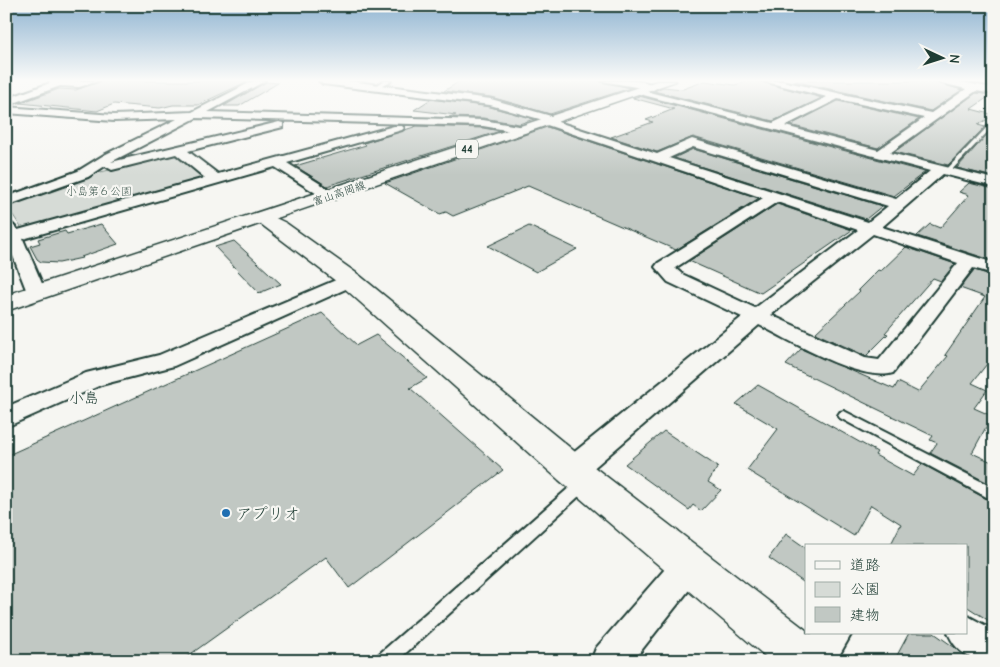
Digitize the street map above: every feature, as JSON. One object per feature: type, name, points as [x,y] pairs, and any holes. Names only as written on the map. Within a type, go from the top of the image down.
[{"type":"main road","name":"富山高岡線","points":[[6,303],[578,112]]},
{"type":"main road","points":[[263,218],[279,227],[350,280],[579,476],[808,661]]},
{"type":"street","points":[[35,112],[114,118],[194,115],[483,123],[524,130]]},
{"type":"street","points":[[82,174],[200,112]]},
{"type":"street","points":[[523,112],[994,269]]},
{"type":"street","points":[[723,112],[994,183]]},
{"type":"street","points":[[775,127],[805,112]]},
{"type":"street","points":[[913,112],[931,116]]},
{"type":"street","points":[[880,154],[937,112]]},
{"type":"street","points":[[6,202],[82,174],[303,119]]},
{"type":"street","points":[[36,292],[10,232],[216,180],[419,122]]},
{"type":"street","points":[[658,158],[692,143],[898,204]]},
{"type":"street","points":[[179,150],[216,180]]},
{"type":"street","points":[[278,162],[330,196]]},
{"type":"street","points":[[579,476],[758,316],[871,228],[898,204],[943,171]]},
{"type":"street","points":[[775,197],[664,268],[675,278],[861,365],[885,368],[969,261]]},
{"type":"street","points":[[6,418],[94,379],[166,360],[350,280]]},
{"type":"street","points":[[609,661],[688,565]]},
{"type":"street","points":[[814,661],[833,634]]},
{"type":"street","points":[[968,634],[994,651]]},
{"type":"lane","points":[[943,171],[994,122]]},
{"type":"lane","points":[[844,416],[994,495]]},
{"type":"lane","points":[[384,661],[579,476]]},
{"type":"green space","name":"小島第６公園","points":[[174,155],[205,179],[24,232],[7,206],[92,174]]},
{"type":"building","points":[[432,112],[509,112],[534,119],[519,124],[483,118],[449,117],[456,115]]},
{"type":"building","points":[[666,112],[700,112],[925,172],[894,196],[693,137],[657,152],[611,137],[653,122],[646,120]]},
{"type":"building","points":[[738,112],[792,112],[773,121]]},
{"type":"building","points":[[816,112],[888,112],[919,119],[878,148],[790,125]]},
{"type":"building","points":[[949,112],[983,112],[994,115],[978,125],[985,127],[948,165],[894,152]]},
{"type":"building","points":[[417,126],[483,128],[500,131],[327,186],[295,166],[366,145],[364,143]]},
{"type":"building","points":[[547,127],[759,198],[676,250],[528,186],[453,216],[446,212],[440,214],[385,183]]},
{"type":"building","points":[[993,128],[994,177],[957,168]]},
{"type":"building","points":[[693,149],[882,206],[866,219],[674,158]]},
{"type":"building","points":[[969,183],[994,189],[994,261],[917,236],[930,224],[940,228],[969,195],[959,192]]},
{"type":"building","points":[[777,204],[852,230],[761,293],[689,261]]},
{"type":"building","points":[[101,224],[118,244],[82,258],[59,263],[41,262],[37,259],[30,246],[40,243],[38,239],[65,231],[67,234]]},
{"type":"building","points":[[529,226],[577,249],[536,272],[488,246]]},
{"type":"building","points":[[234,241],[281,284],[259,293],[215,247]]},
{"type":"building","points":[[906,247],[955,264],[941,281],[933,278],[885,333],[888,334],[866,356],[815,333],[860,291],[858,290],[878,270],[881,271]]},
{"type":"building","points":[[974,270],[994,276],[994,355],[972,383],[987,390],[974,408],[992,416],[972,453],[994,463],[994,486],[930,453],[937,443],[930,440],[933,436],[786,365],[801,349],[894,389],[898,382],[918,392],[948,356],[945,355],[985,297],[960,288]]},
{"type":"building","name":"アプリオ","points":[[322,313],[357,345],[376,335],[427,378],[410,388],[503,470],[349,588],[326,557],[181,661],[6,661],[6,456]]},
{"type":"building","points":[[758,385],[877,452],[875,455],[913,476],[922,464],[994,503],[994,624],[968,607],[968,544],[891,544],[901,524],[871,505],[854,536],[747,470],[778,429],[736,404]]},
{"type":"building","points":[[664,431],[718,467],[708,482],[721,490],[701,511],[693,505],[689,510],[625,464]]},
{"type":"building","points":[[786,534],[805,547],[805,583],[769,558]]},
{"type":"building","points":[[908,634],[935,634],[974,661],[894,661]]},
{"type":"place","name":"アプリオ","points":[[226,513]]},
{"type":"district","name":"小島","points":[[84,398]]}]
